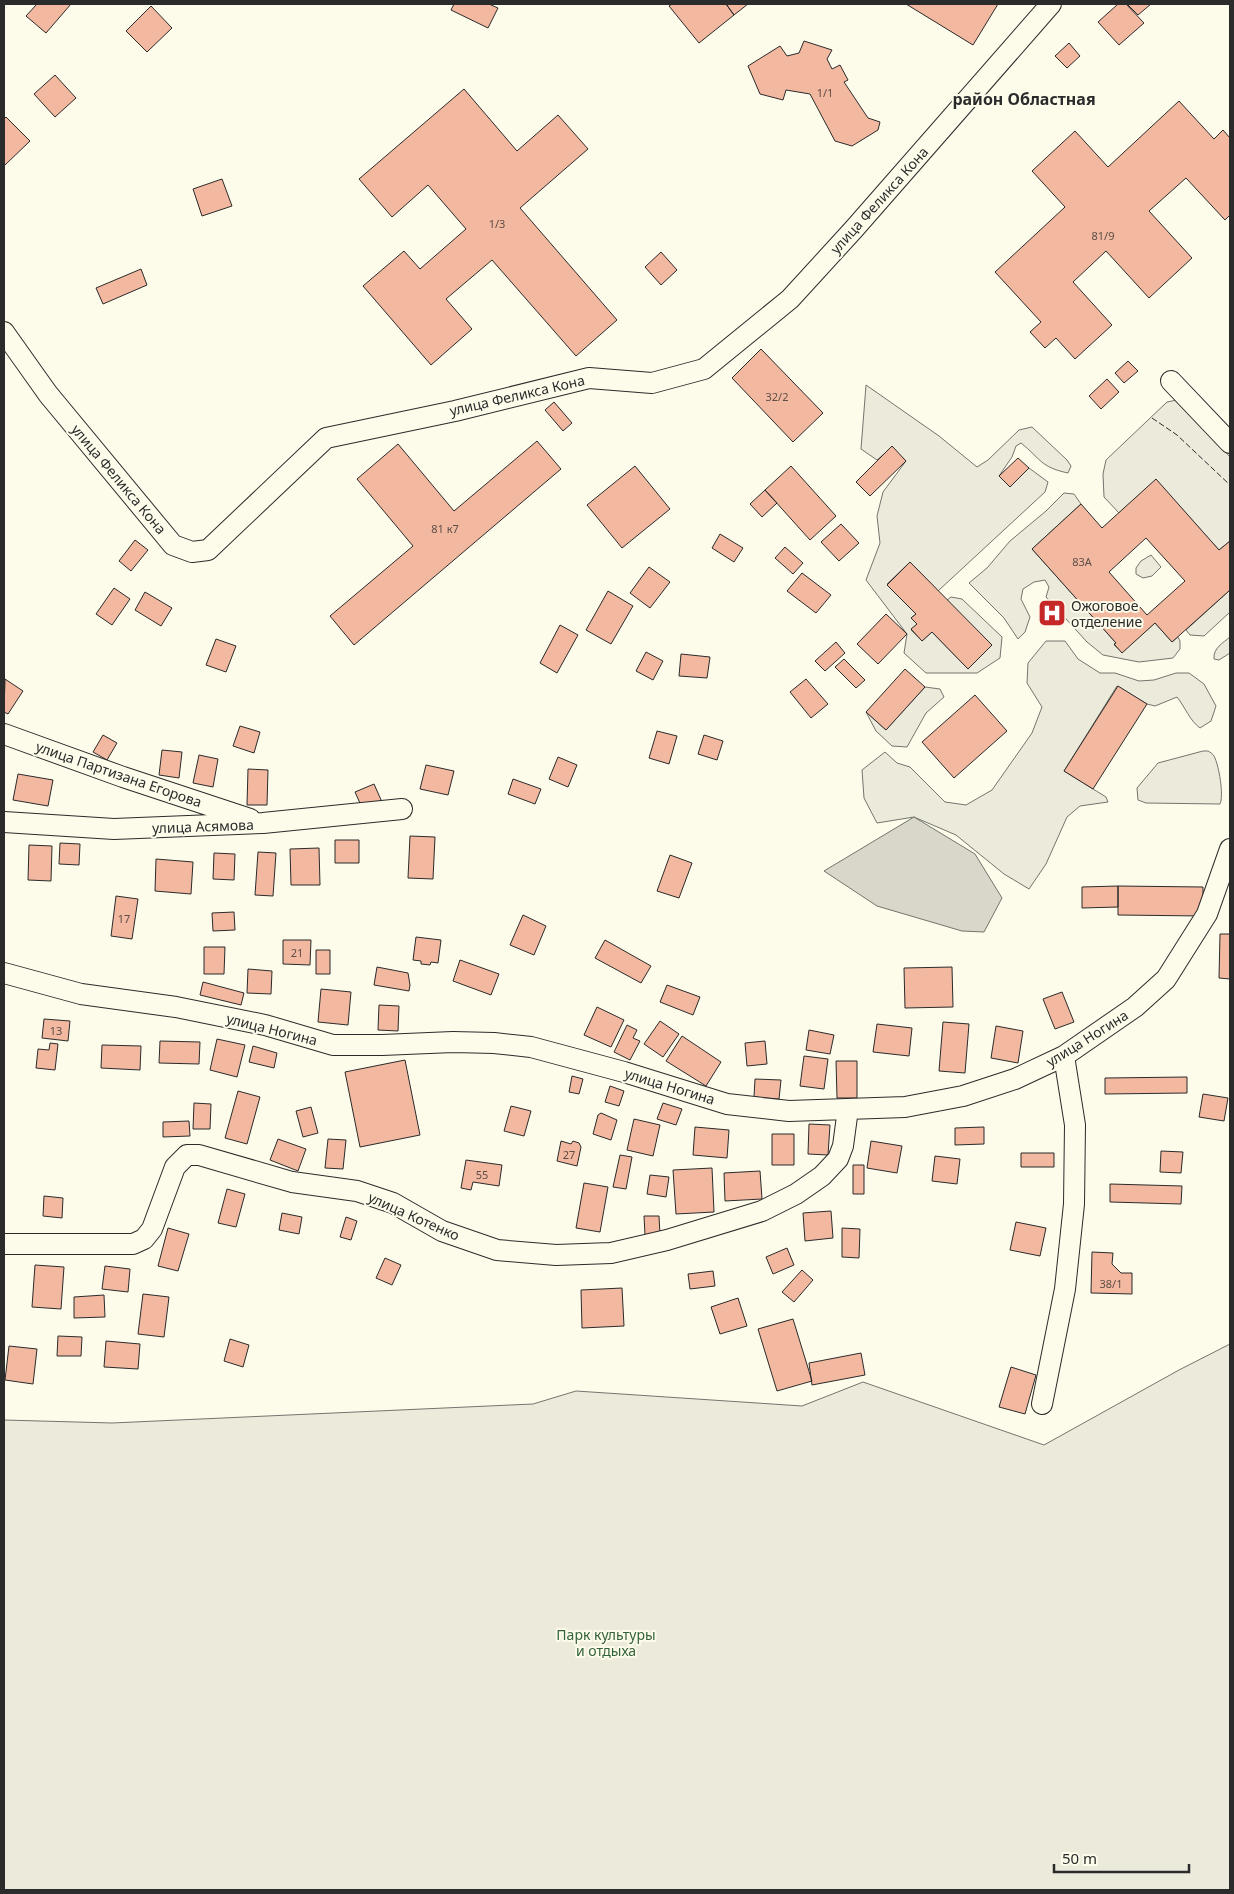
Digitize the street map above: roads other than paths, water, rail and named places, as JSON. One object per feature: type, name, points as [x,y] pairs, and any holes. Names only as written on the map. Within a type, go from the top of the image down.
[{"type":"street","name":"улица Феликса Кона","points":[[4,332],[48,394],[173,545],[192,552],[208,550],[326,438],[589,378],[652,383],[704,369],[790,299],[854,229],[1051,4]]},
{"type":"street","points":[[1171,381],[1230,443]]},
{"type":"street","name":"улица Партизана Егорова","points":[[4,734],[123,777],[263,823]]},
{"type":"street","name":"улица Асямова","points":[[4,822],[114,829],[263,823],[402,809]]},
{"type":"street","name":"улица Ногина","points":[[4,973],[81,994],[176,1007],[264,1025],[333,1045],[453,1042],[531,1047],[624,1072],[728,1104],[789,1111],[905,1107],[964,1096],[1015,1079],[1064,1056],[1135,1007],[1166,979],[1207,914],[1230,849]]},
{"type":"street","points":[[1042,1404],[1065,1290],[1074,1204],[1075,1125],[1064,1056]]},
{"type":"street","name":"улица Котенко","points":[[4,1244],[133,1244],[144,1239],[152,1229],[176,1168],[187,1155],[198,1154],[292,1182],[357,1191],[393,1203],[442,1231],[497,1250],[556,1255],[611,1253],[667,1240],[762,1211],[796,1194],[822,1176],[838,1159],[843,1146],[848,1109]]},
{"type":"place","name":"Ожоговое отделение","points":[[1052,613]]},
{"type":"district","name":"район Областная","points":[[1024,99]]},
{"type":"park label","name":"Парк культуры и отдыха","points":[[606,1642]]}]
